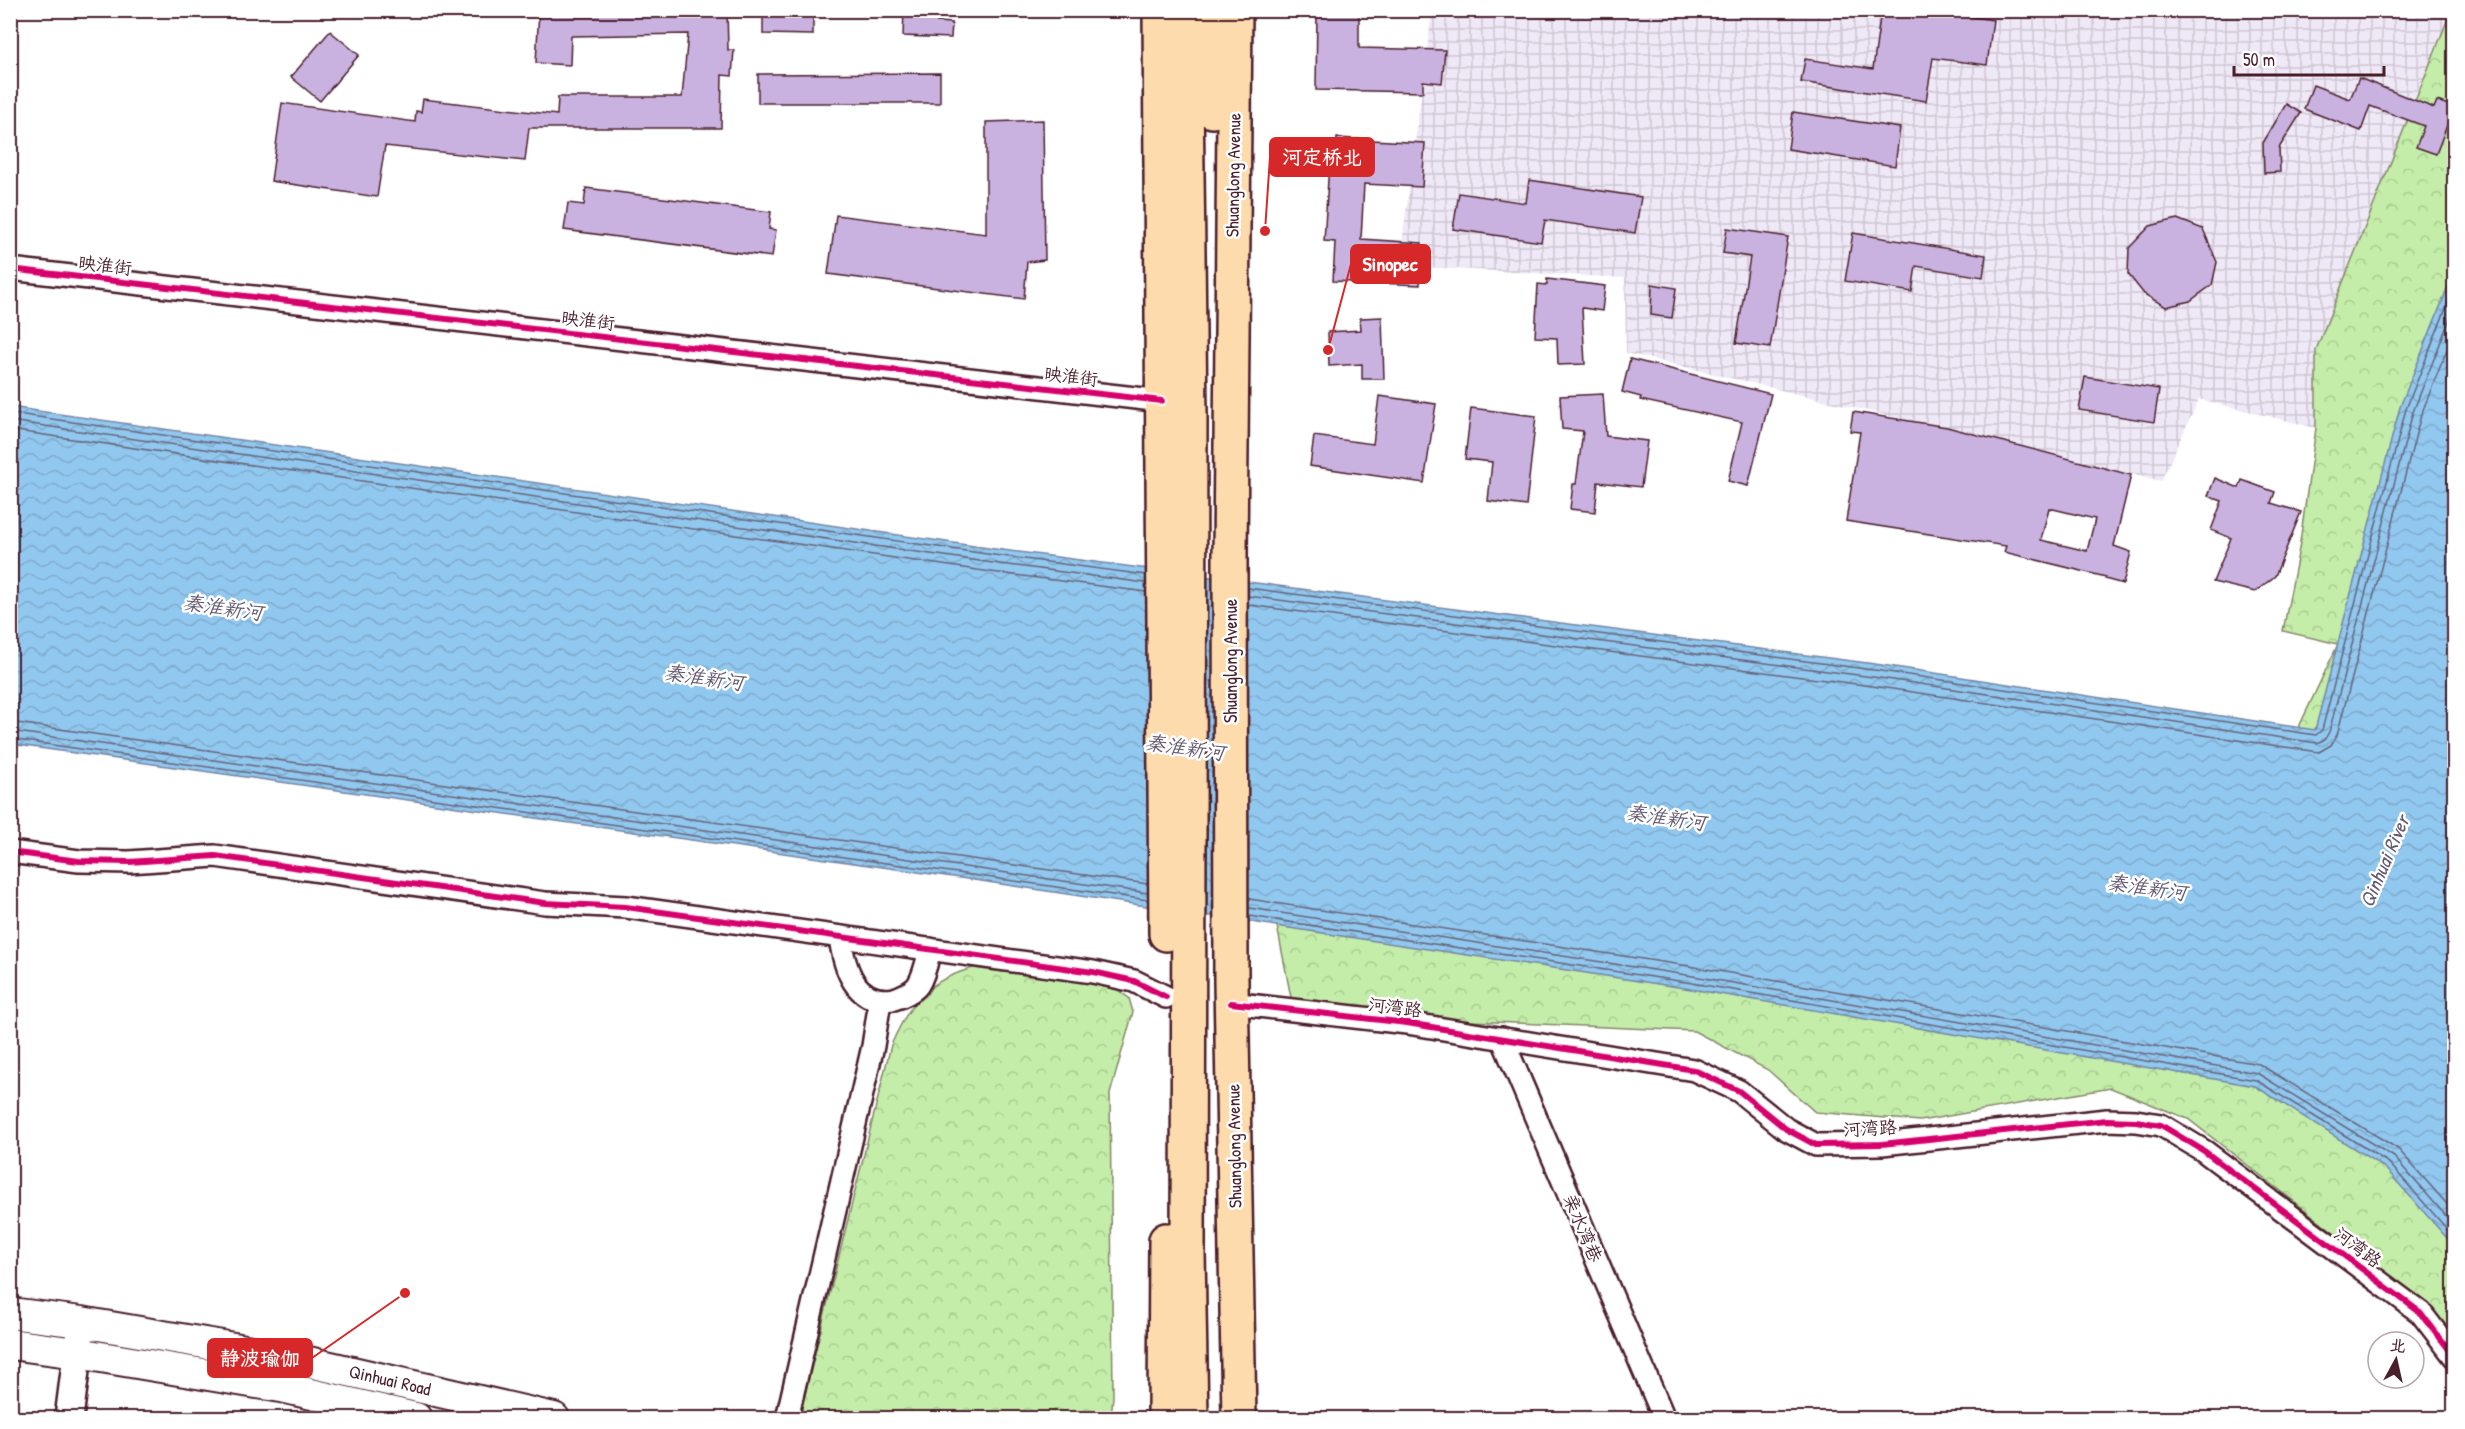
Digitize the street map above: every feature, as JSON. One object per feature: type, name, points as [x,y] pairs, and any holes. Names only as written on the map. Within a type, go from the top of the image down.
[{"type":"highway","points":[[1160,10],[1189,411],[1216,1419]]},
{"type":"highway","points":[[1185,10],[1189,411],[1188,1252],[1191,1419]]},
{"type":"highway","points":[[1165,1419],[1166,987],[1163,551],[1189,411],[1211,10]]},
{"type":"highway","name":"Shuanglong Avenue","points":[[1235,10],[1230,556],[1231,993],[1239,1419]]},
{"type":"main road","name":"Qinhuai Road","points":[[10,1313],[81,1322],[287,1356],[554,1419]]},
{"type":"main road","name":"Qinhuai Road","points":[[10,1344],[281,1387],[416,1419]]},
{"type":"street","name":"映淮街","points":[[10,269],[1189,411]]},
{"type":"street","points":[[10,852],[79,861],[119,862],[215,856],[545,903],[626,907],[1093,972],[1166,987]]},
{"type":"street","points":[[840,937],[843,958],[852,981],[864,993],[880,1001],[897,998],[917,987],[930,949]]},
{"type":"street","name":"河湾路","points":[[1231,993],[1694,1070],[1739,1091],[1785,1129],[1816,1145],[1882,1144],[2107,1120],[2161,1125],[2204,1151],[2421,1312],[2454,1356]]},
{"type":"street","points":[[787,1419],[873,1046],[880,1001]]},
{"type":"street","name":"亲水湾巷","points":[[1502,1038],[1664,1419]]},
{"type":"street","points":[[69,1419],[81,1322]]},
{"type":"shaded area","points":[[1432,11],[2451,11],[2316,350],[2316,428],[2199,399],[2161,481],[1626,353],[1625,278],[1399,266]]},
{"type":"green space","points":[[2451,11],[2454,11],[2454,1362],[2429,1306],[2188,1119],[2111,1088],[1920,1121],[1815,1112],[1768,1070],[1694,1031],[1294,1013],[1277,926],[2133,1045],[2200,937],[2338,644],[2283,631],[2299,549],[2316,428],[2316,350]]},
{"type":"green space","points":[[973,968],[1098,984],[1116,989],[1129,998],[1133,1012],[1110,1094],[1113,1397],[1111,1418],[799,1418],[891,1045],[905,1017],[922,995],[943,979]]},
{"type":"water","points":[[2454,272],[2454,1246],[2385,1168],[2255,1086],[1691,989],[981,881],[11,744],[11,407],[995,549],[1875,664],[2315,730],[2400,407]]},
{"type":"building","points":[[539,10],[727,10],[728,50],[734,50],[732,76],[722,75],[721,128],[529,128],[525,161],[385,146],[377,197],[271,181],[282,103],[415,122],[416,111],[421,112],[423,99],[557,115],[558,97],[682,97],[688,34],[571,36],[570,65],[536,63]]},
{"type":"building","points":[[763,10],[813,10],[813,35],[763,34]]},
{"type":"building","points":[[904,10],[937,10],[937,22],[952,23],[951,38],[903,36]]},
{"type":"building","points":[[1317,10],[1359,10],[1359,48],[1445,50],[1442,83],[1423,81],[1423,92],[1316,90]]},
{"type":"building","points":[[1881,10],[1927,10],[1993,20],[1987,65],[1933,58],[1926,101],[1801,82],[1805,59],[1873,69]]},
{"type":"building","points":[[330,31],[359,55],[320,101],[291,77]]},
{"type":"building","points":[[940,73],[940,103],[758,103],[758,74]]},
{"type":"building","points":[[2359,78],[2434,108],[2437,101],[2454,107],[2436,154],[2416,147],[2424,126],[2370,106],[2361,131],[2304,109],[2313,85],[2350,99]]},
{"type":"building","points":[[2286,104],[2301,113],[2279,148],[2280,172],[2264,173],[2263,143]]},
{"type":"building","points":[[1793,112],[1900,128],[1895,166],[1788,149]]},
{"type":"building","points":[[1043,120],[1045,260],[1027,262],[1024,299],[828,274],[836,215],[986,234],[986,122]]},
{"type":"building","points":[[1337,138],[1425,143],[1422,187],[1364,184],[1361,239],[1422,243],[1420,285],[1333,281],[1335,242],[1324,241],[1329,164],[1335,164]]},
{"type":"building","points":[[1529,180],[1641,197],[1635,233],[1545,220],[1541,242],[1453,229],[1459,193],[1526,203]]},
{"type":"building","points":[[586,188],[771,212],[769,229],[776,230],[772,257],[564,230],[568,203],[584,205]]},
{"type":"building","points":[[2177,219],[2203,229],[2217,262],[2212,285],[2190,301],[2166,307],[2144,294],[2128,274],[2129,248],[2150,226]]},
{"type":"building","points":[[1727,228],[1788,237],[1770,348],[1736,343],[1750,257],[1723,253]]},
{"type":"building","points":[[1853,233],[1986,255],[1983,277],[1916,266],[1912,292],[1845,281]]},
{"type":"building","points":[[1547,279],[1605,286],[1602,311],[1582,308],[1585,364],[1558,365],[1557,338],[1535,337],[1538,284],[1547,285]]},
{"type":"building","points":[[1652,284],[1676,288],[1672,318],[1651,315]]},
{"type":"building","points":[[1382,317],[1384,379],[1362,379],[1362,364],[1329,366],[1328,332],[1361,330],[1360,318]]},
{"type":"building","points":[[1630,359],[1771,394],[1748,486],[1728,481],[1742,422],[1640,400],[1641,397],[1622,392]]},
{"type":"building","points":[[2085,377],[2159,389],[2154,422],[2079,410]]},
{"type":"building","points":[[1603,394],[1606,436],[1647,441],[1641,487],[1598,482],[1595,512],[1570,509],[1573,484],[1576,484],[1583,431],[1562,429],[1560,396]]},
{"type":"building","points":[[1379,396],[1436,404],[1424,483],[1310,466],[1314,436],[1373,444]]},
{"type":"building","points":[[1471,408],[1536,416],[1526,506],[1488,501],[1492,462],[1465,459]]},
{"type":"building","points":[[1853,412],[1947,427],[2131,475],[2114,546],[2131,552],[2123,584],[2105,579],[2106,577],[2004,552],[2006,546],[1846,521],[1860,432],[1850,431]],"holes":[[[2049,508],[2095,519],[2087,551],[2041,540]]]},
{"type":"building","points":[[2215,478],[2239,488],[2242,480],[2275,492],[2271,503],[2301,512],[2275,576],[2255,592],[2213,582],[2231,538],[2211,530],[2222,501],[2208,496]]},
{"type":"cycle path","points":[[10,269],[1162,401]]},
{"type":"cycle path","points":[[10,852],[79,861],[129,862],[215,856],[545,903],[626,907],[1093,972],[1134,981],[1166,997]]},
{"type":"cycle path","points":[[1231,1003],[1407,1023],[1694,1070],[1739,1091],[1786,1129],[1816,1145],[1882,1144],[2107,1120],[2161,1125],[2204,1151],[2421,1313],[2454,1356]]},
{"type":"place","name":"河定桥北","points":[[1265,231]]},
{"type":"place","name":"Sinopec","points":[[1328,350]]},
{"type":"place","name":"静波瑜伽","points":[[405,1293]]},
{"type":"water label","name":"秦淮新河","points":[[223,607]]},
{"type":"water label","name":"秦淮新河","points":[[704,677]]},
{"type":"water label","name":"秦淮新河","points":[[1185,747]]},
{"type":"water label","name":"秦淮新河","points":[[1666,817]]},
{"type":"water label","name":"Qinhuai River","points":[[2384,861]]},
{"type":"water label","name":"秦淮新河","points":[[2147,887]]}]
